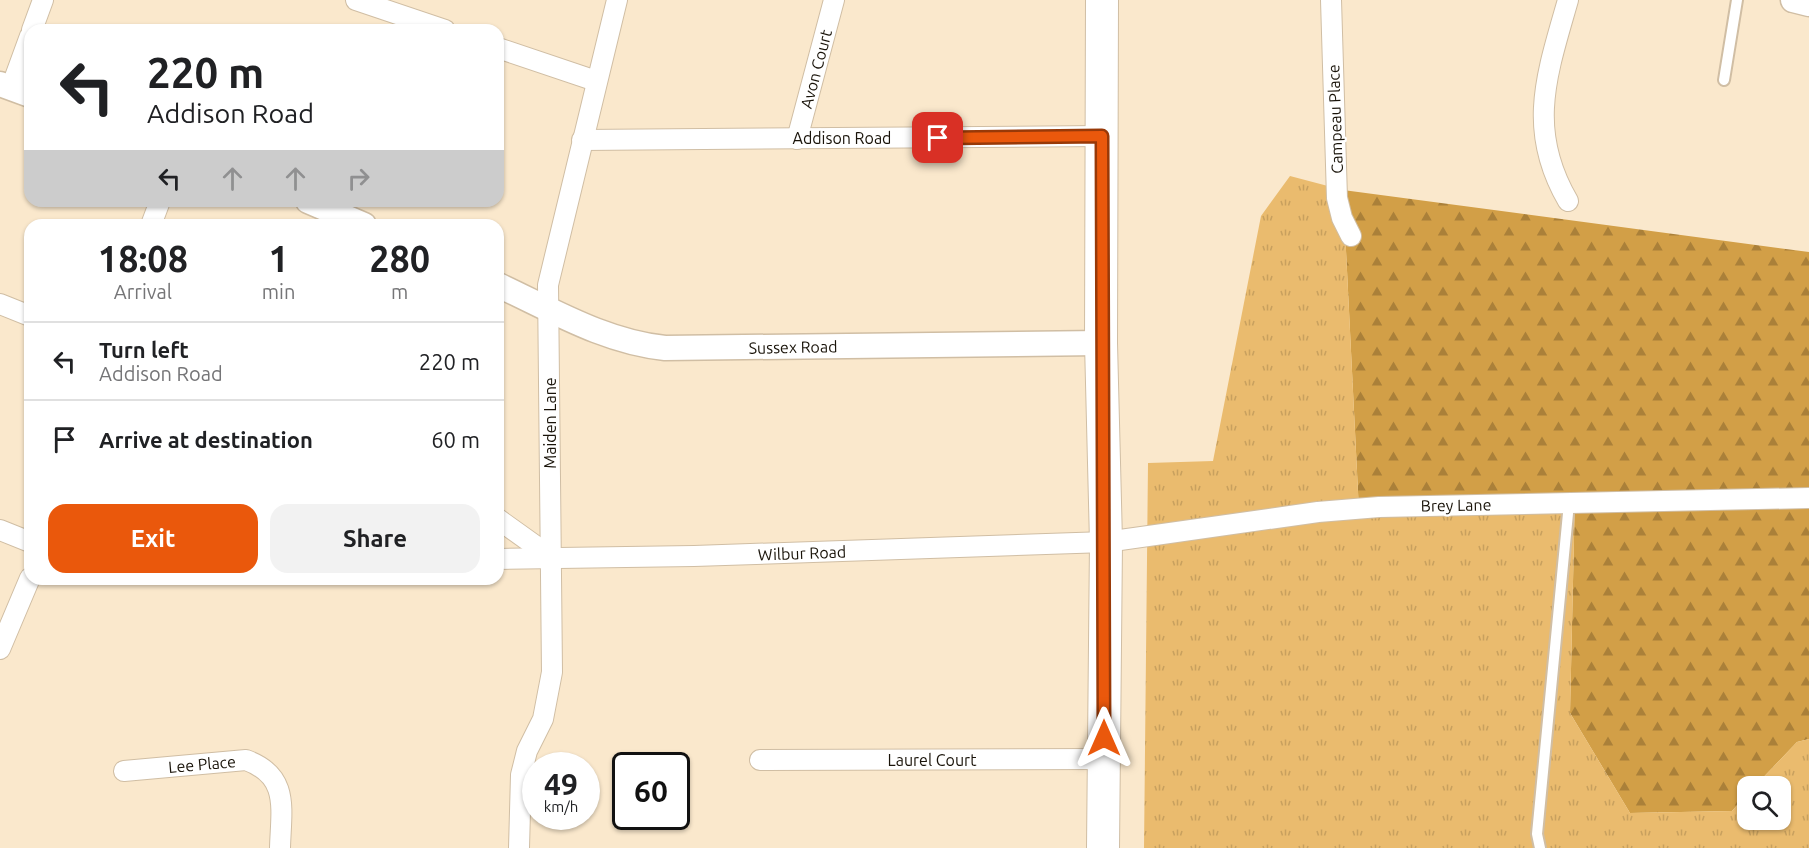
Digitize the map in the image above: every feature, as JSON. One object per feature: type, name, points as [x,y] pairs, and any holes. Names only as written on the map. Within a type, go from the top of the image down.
[{"type":"main road","points":[[1102,0],[1101,343],[1106,542],[1103,848]]},
{"type":"street","points":[[34,24],[43,0]]},
{"type":"street","points":[[356,0],[427,24]]},
{"type":"street","name":"Maiden Lane","points":[[519,848],[522,775],[527,751],[543,719],[552,672],[549,309],[551,266],[617,0]]},
{"type":"street","name":"Avon Court","points":[[797,139],[834,0]]},
{"type":"street","name":"Campeau Place","points":[[1330,0],[1337,198],[1350,236]]},
{"type":"street","points":[[1568,0],[1545,82],[1542,108],[1543,133],[1549,161],[1568,201]]},
{"type":"street","points":[[1793,0],[1809,4]]},
{"type":"street","points":[[504,50],[596,81]]},
{"type":"street","points":[[14,89],[24,56]]},
{"type":"street","name":"Addison Road","points":[[582,141],[1102,136]]},
{"type":"street","points":[[322,207],[350,219]]},
{"type":"street","name":"Sussex Road","points":[[504,288],[614,339],[664,348],[1101,343]]},
{"type":"street","points":[[0,304],[24,314]]},
{"type":"street","name":"Brey Lane","points":[[1106,542],[1318,512],[1379,507],[1809,498]]},
{"type":"street","points":[[504,523],[551,558]]},
{"type":"street","points":[[0,530],[24,540]]},
{"type":"street","name":"Wilbur Road","points":[[504,559],[694,556],[1106,542]]},
{"type":"street","points":[[0,648],[27,585]]},
{"type":"street","name":"Laurel Court","points":[[760,760],[1104,759]]},
{"type":"street","name":"Lee Place","points":[[124,771],[246,760],[259,765],[270,773],[278,786],[281,798],[280,848]]},
{"type":"lane","points":[[1724,80],[1737,0]]},
{"type":"lane","points":[[1540,848],[1538,834],[1569,503]]},
{"type":"green space","points":[[1290,176],[1343,190],[1359,512],[1575,494],[1570,713],[1630,813],[1732,811],[1737,805],[1737,830],[1791,830],[1791,776],[1765,776],[1797,742],[1809,739],[1809,848],[1144,848],[1148,463],[1213,461],[1261,216]]},
{"type":"green space","points":[[1343,190],[1809,252],[1809,739],[1797,742],[1765,776],[1737,776],[1737,805],[1732,811],[1630,813],[1570,713],[1575,494],[1359,512]]},
{"type":"route","points":[[938,138],[1102,136],[1101,343],[1106,542],[1104,738]]}]
